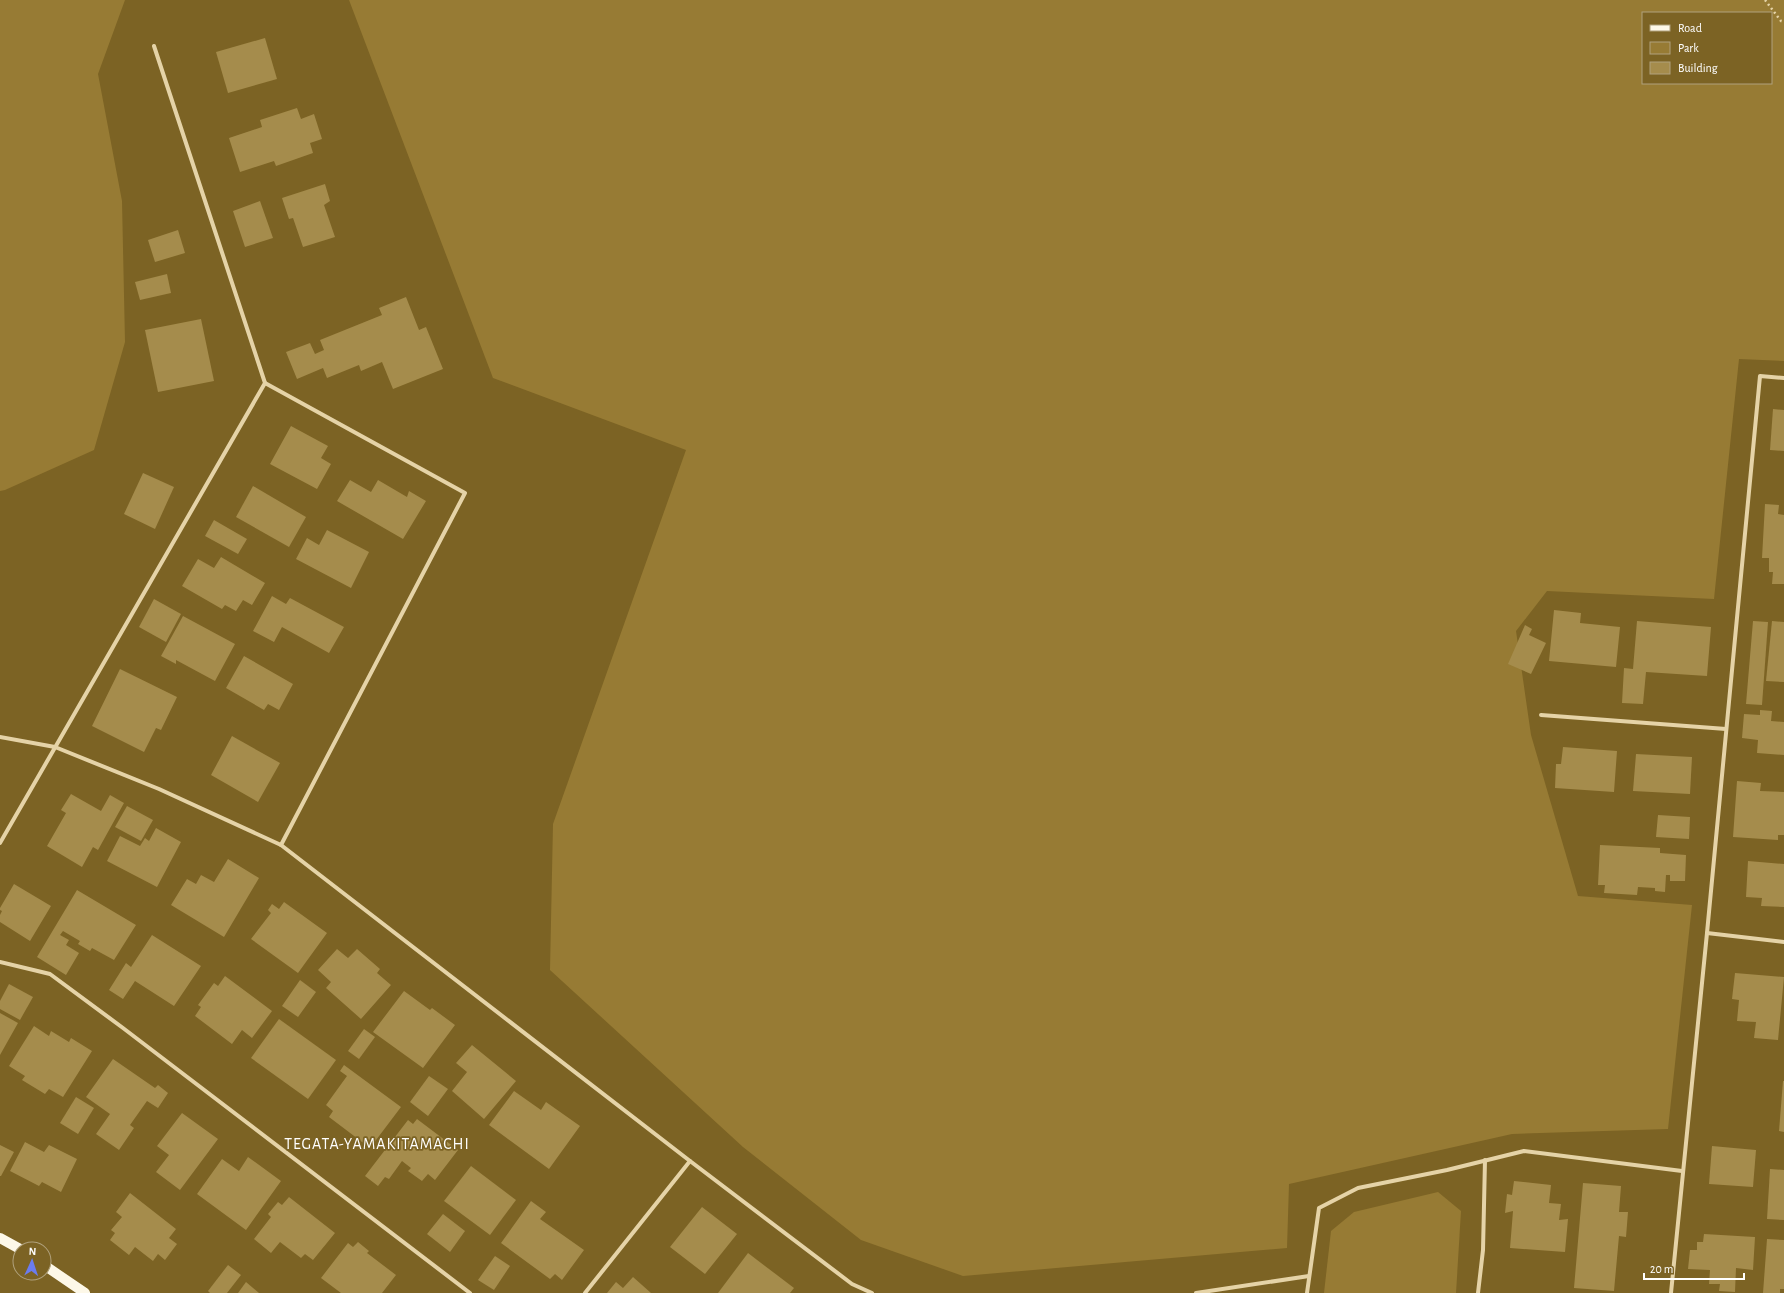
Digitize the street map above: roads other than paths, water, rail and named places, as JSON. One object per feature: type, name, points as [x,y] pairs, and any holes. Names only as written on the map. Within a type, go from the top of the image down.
[{"type":"main road","points":[[0,1238],[12,1245]]},
{"type":"main road","points":[[52,1270],[85,1293]]},
{"type":"street","points":[[154,46],[265,383],[465,493],[281,845]]},
{"type":"street","points":[[1671,1293],[1760,376],[1784,378]]},
{"type":"street","points":[[0,843],[265,383]]},
{"type":"street","points":[[1541,715],[1726,729]]},
{"type":"street","points":[[0,737],[55,747],[159,789],[281,845],[690,1162],[852,1284],[872,1293]]},
{"type":"street","points":[[1707,933],[1784,942]]},
{"type":"street","points":[[0,962],[50,974],[470,1293]]},
{"type":"street","points":[[1307,1293],[1319,1208],[1358,1188],[1447,1170],[1524,1151],[1682,1171]]},
{"type":"street","points":[[1478,1293],[1483,1250],[1485,1160]]},
{"type":"street","points":[[585,1293],[690,1162]]},
{"type":"street","points":[[1196,1293],[1309,1276]]},
{"type":"district","name":"TEGATA-YAMAKITAMACHI","points":[[377,1143]]}]
